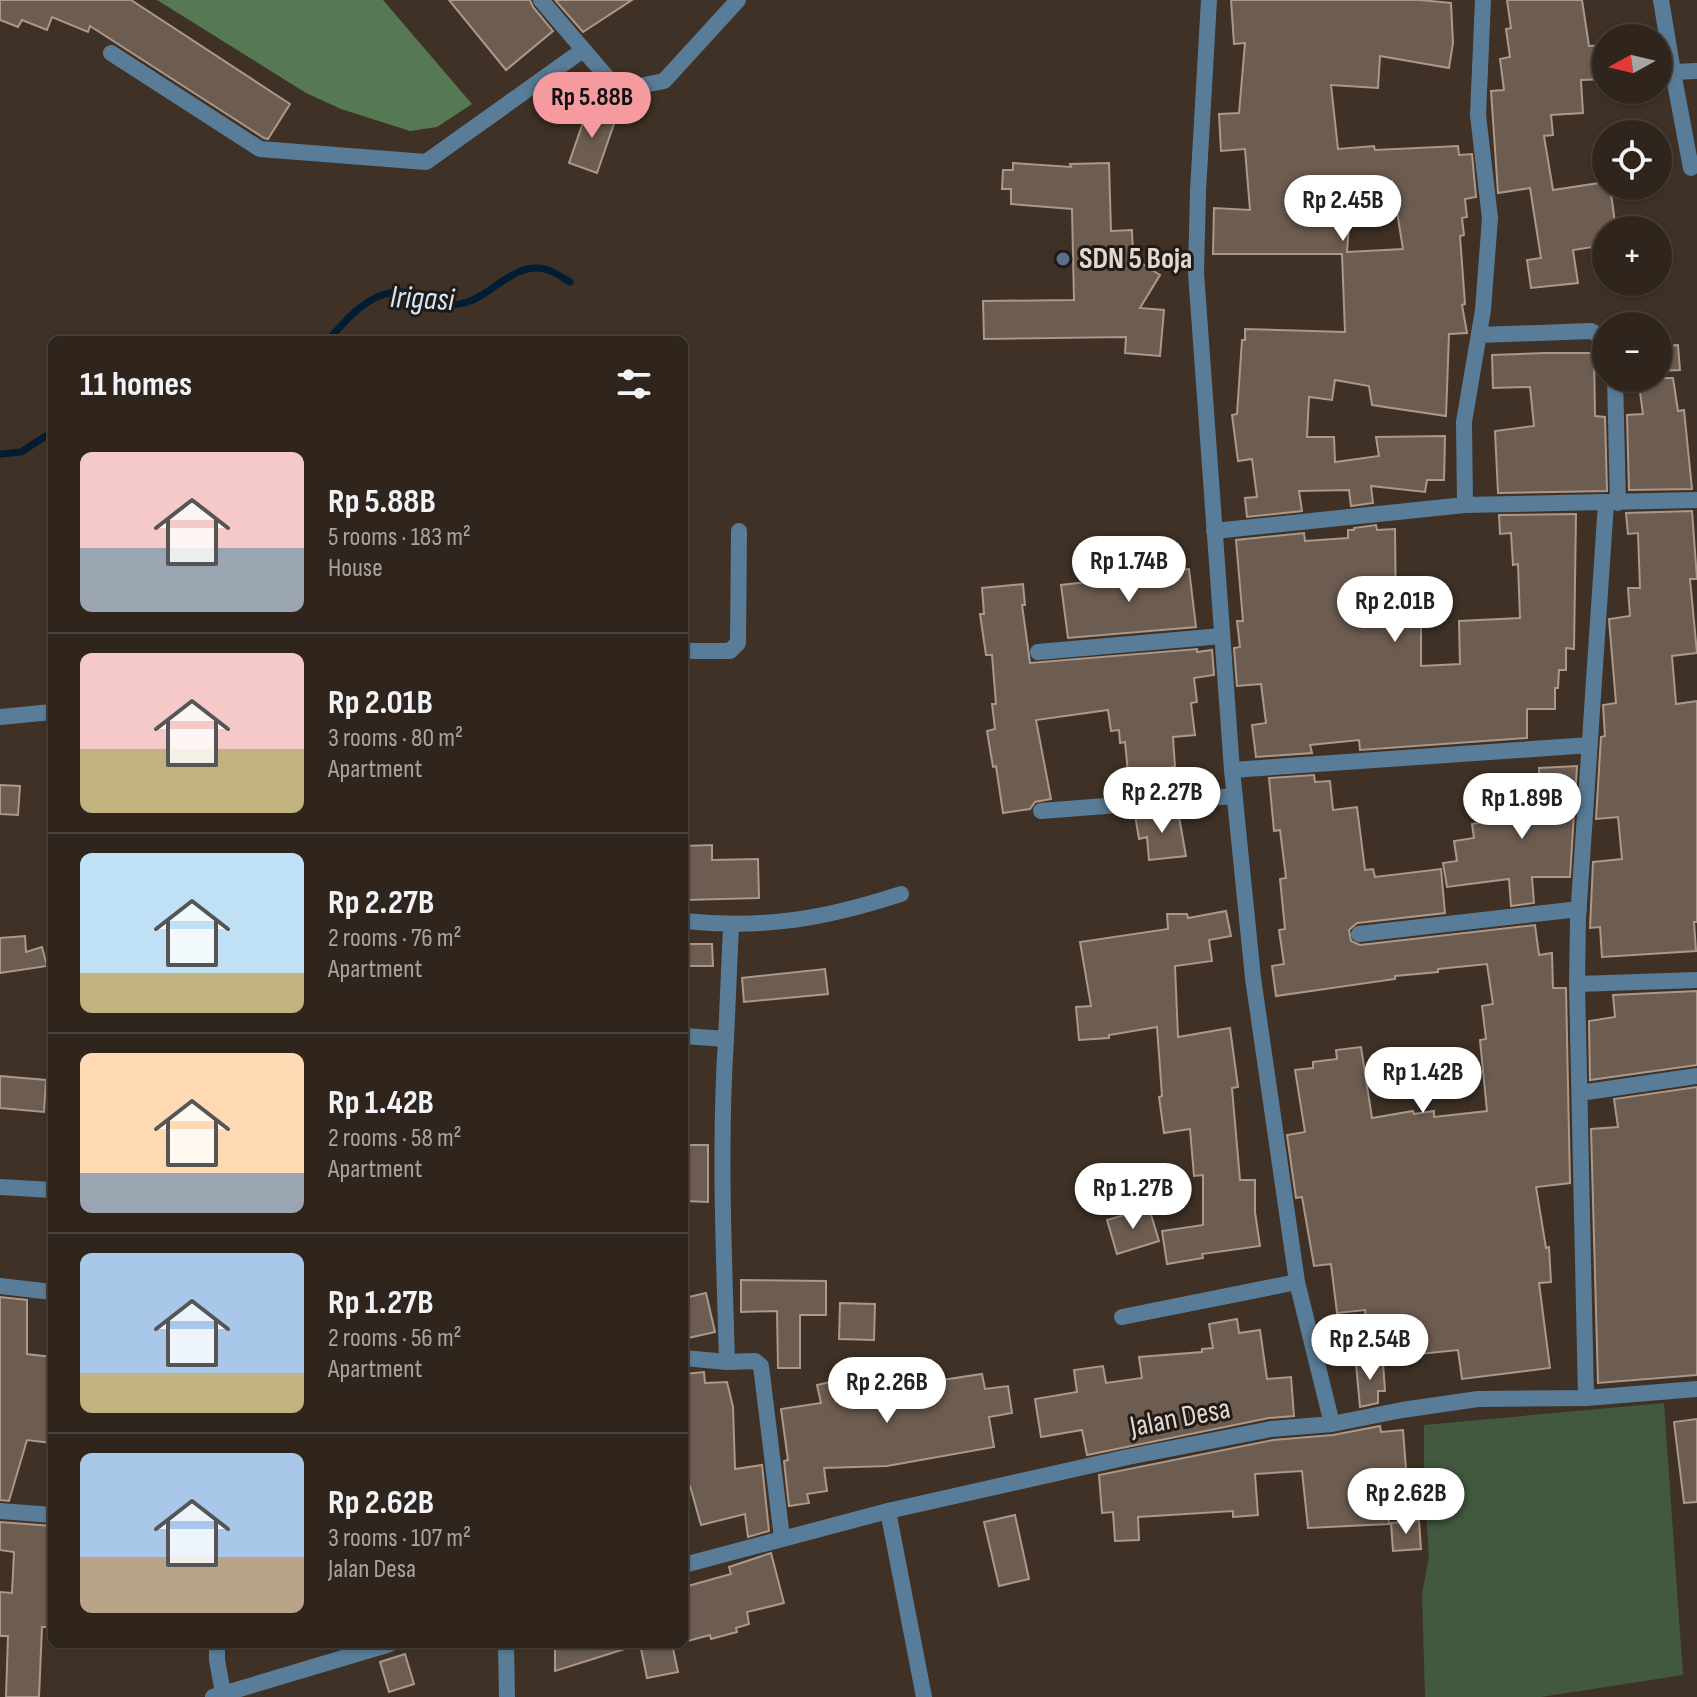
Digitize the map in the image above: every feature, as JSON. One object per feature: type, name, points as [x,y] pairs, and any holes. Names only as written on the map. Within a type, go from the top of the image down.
[{"type":"street","points":[[541,0],[611,82],[639,86],[664,81],[738,0]]},
{"type":"street","points":[[1209,0],[1196,273],[1232,770],[1253,978],[1297,1282],[1332,1424]]},
{"type":"street","points":[[1465,505],[1464,422],[1483,310],[1490,218],[1478,115],[1483,0]]},
{"type":"street","points":[[1661,0],[1673,72],[1690,127],[1691,168]]},
{"type":"street","points":[[111,53],[260,149],[426,162],[583,50]]},
{"type":"street","points":[[1673,72],[1697,71]]},
{"type":"street","points":[[1479,335],[1592,332]]},
{"type":"street","points":[[1586,1398],[1577,984],[1579,909],[1612,503],[1615,392]]},
{"type":"street","points":[[1214,531],[1465,505],[1697,500]]},
{"type":"street","points":[[688,651],[730,651],[738,643],[739,531]]},
{"type":"street","points":[[1038,652],[1222,636]]},
{"type":"street","points":[[0,717],[48,712]]},
{"type":"street","points":[[1232,770],[1590,745]]},
{"type":"street","points":[[1041,811],[1235,796]]},
{"type":"street","points":[[688,921],[731,926],[816,918],[901,894]]},
{"type":"street","points":[[1359,934],[1579,909]]},
{"type":"street","points":[[727,1362],[723,1084],[731,926]]},
{"type":"street","points":[[1577,984],[1697,980]]},
{"type":"street","points":[[688,1036],[726,1039]]},
{"type":"street","points":[[1580,1093],[1697,1076]]},
{"type":"street","points":[[0,1187],[48,1190]]},
{"type":"street","points":[[1122,1317],[1297,1282]]},
{"type":"street","points":[[0,1286],[48,1292]]},
{"type":"street","points":[[688,1358],[755,1361],[761,1366],[782,1538]]},
{"type":"street","name":"Jalan Desa","points":[[688,1564],[888,1511],[1271,1429],[1332,1424],[1478,1399],[1586,1398],[1697,1389]]},
{"type":"street","points":[[0,1511],[48,1515]]},
{"type":"street","points":[[888,1511],[924,1697]]},
{"type":"street","points":[[217,1648],[218,1695],[377,1648]]},
{"type":"street","points":[[506,1648],[507,1697]]},
{"type":"green space","points":[[157,0],[383,0],[472,104],[437,127],[410,131],[341,109],[306,93]]},
{"type":"green space","points":[[1664,1403],[1683,1675],[1541,1697],[1425,1697],[1422,1594],[1429,1556],[1424,1488],[1424,1425]]},
{"type":"building","points":[[0,0],[131,0],[290,104],[268,139],[264,138],[90,26],[88,32],[52,17],[47,30],[22,20],[18,27],[0,20]]},
{"type":"building","points":[[449,0],[530,0],[553,31],[506,70]]},
{"type":"building","points":[[555,0],[632,0],[583,32]]},
{"type":"building","points":[[1231,0],[1420,0],[1451,3],[1453,43],[1449,68],[1380,56],[1378,88],[1331,85],[1338,149],[1458,146],[1459,155],[1472,154],[1476,197],[1465,199],[1467,217],[1462,218],[1464,235],[1460,236],[1465,304],[1462,305],[1467,333],[1449,334],[1446,416],[1372,405],[1369,386],[1335,380],[1332,400],[1309,397],[1307,437],[1334,437],[1335,462],[1379,456],[1376,437],[1445,436],[1444,480],[1427,480],[1425,492],[1371,486],[1373,503],[1351,506],[1349,490],[1299,491],[1302,511],[1247,517],[1245,498],[1257,497],[1252,459],[1238,461],[1232,415],[1237,414],[1245,329],[1345,332],[1342,254],[1213,254],[1214,208],[1250,210],[1245,149],[1221,151],[1219,114],[1239,113],[1245,43],[1234,44]],"holes":[[[1392,181],[1403,249],[1347,252],[1352,187]]]},
{"type":"building","points":[[1507,0],[1582,0],[1589,46],[1592,46],[1592,80],[1581,80],[1583,113],[1551,115],[1553,135],[1544,136],[1553,190],[1592,184],[1592,200],[1612,200],[1614,216],[1592,216],[1592,247],[1573,250],[1578,283],[1531,288],[1527,260],[1541,258],[1530,188],[1498,193],[1491,91],[1504,90],[1500,59],[1510,57],[1506,29],[1511,28]]},
{"type":"building","points":[[588,108],[616,118],[597,173],[569,163]]},
{"type":"building","points":[[1013,163],[1071,167],[1070,164],[1109,163],[1111,231],[1132,230],[1133,258],[1160,275],[1140,308],[1164,310],[1160,356],[1125,353],[1126,337],[984,339],[983,301],[1074,300],[1072,209],[1011,204],[1011,189],[1002,189],[1003,170],[1013,170]]},
{"type":"building","points":[[1672,345],[1678,345],[1680,370],[1672,370]]},
{"type":"building","points":[[1592,353],[1595,416],[1605,417],[1607,491],[1498,493],[1495,431],[1534,426],[1530,387],[1493,388],[1492,355]]},
{"type":"building","points":[[1673,378],[1678,411],[1684,410],[1692,489],[1629,490],[1627,415],[1643,414],[1640,392],[1672,392]]},
{"type":"building","points":[[1692,511],[1697,579],[1690,579],[1697,653],[1672,656],[1676,704],[1697,701],[1696,951],[1602,957],[1600,927],[1590,928],[1593,862],[1622,859],[1618,817],[1596,819],[1601,737],[1605,736],[1603,705],[1616,703],[1609,619],[1630,616],[1628,588],[1640,588],[1638,533],[1628,534],[1626,513]]},
{"type":"building","points":[[1576,514],[1574,649],[1566,648],[1566,670],[1559,670],[1555,709],[1527,709],[1527,738],[1360,750],[1359,740],[1310,745],[1312,753],[1256,757],[1252,725],[1266,723],[1261,684],[1237,686],[1234,648],[1240,647],[1237,621],[1243,621],[1236,540],[1304,533],[1305,541],[1348,538],[1348,530],[1376,525],[1377,530],[1395,529],[1396,618],[1421,618],[1421,666],[1460,664],[1459,621],[1520,618],[1518,564],[1513,565],[1511,533],[1500,534],[1499,515]]},
{"type":"building","points":[[1189,569],[1196,627],[1068,638],[1061,585],[1096,581],[1095,575]]},
{"type":"building","points":[[1023,584],[1025,605],[1022,605],[1030,663],[1212,650],[1214,675],[1194,678],[1197,702],[1191,703],[1195,735],[1173,737],[1175,790],[1130,793],[1125,742],[1120,743],[1119,730],[1111,731],[1108,710],[1036,720],[1051,799],[1035,802],[1030,809],[1003,813],[987,731],[995,729],[992,704],[996,704],[992,655],[986,655],[980,614],[984,614],[982,588]]},
{"type":"building","points":[[1577,766],[1570,877],[1532,877],[1534,903],[1511,906],[1509,879],[1447,887],[1443,863],[1457,861],[1454,841],[1474,838],[1472,824],[1496,820],[1495,813],[1531,808],[1530,793],[1540,792],[1539,768]]},
{"type":"building","points":[[1314,775],[1315,782],[1330,781],[1333,810],[1357,807],[1365,870],[1373,869],[1375,877],[1441,869],[1445,913],[1357,923],[1349,930],[1351,941],[1360,945],[1535,925],[1539,955],[1552,953],[1553,988],[1566,988],[1570,1183],[1536,1187],[1546,1248],[1549,1247],[1551,1282],[1539,1283],[1550,1368],[1462,1379],[1458,1350],[1370,1359],[1365,1310],[1337,1313],[1331,1264],[1314,1266],[1302,1197],[1296,1198],[1287,1135],[1305,1132],[1295,1070],[1313,1068],[1313,1062],[1337,1059],[1336,1050],[1361,1047],[1372,1118],[1413,1111],[1414,1114],[1434,1111],[1434,1117],[1487,1111],[1480,1040],[1486,1039],[1482,1006],[1493,1004],[1487,964],[1438,969],[1438,972],[1276,996],[1272,966],[1284,964],[1279,930],[1285,929],[1280,879],[1286,878],[1280,830],[1274,831],[1269,778]]},
{"type":"building","points":[[0,785],[20,786],[18,815],[0,814]]},
{"type":"building","points":[[1178,811],[1186,856],[1149,860],[1147,837],[1139,839],[1135,815]]},
{"type":"building","points":[[712,845],[712,860],[758,859],[759,898],[688,900],[688,846]]},
{"type":"building","points":[[1226,911],[1231,936],[1209,940],[1212,961],[1175,966],[1178,1037],[1230,1028],[1238,1087],[1232,1088],[1240,1180],[1255,1180],[1255,1212],[1260,1246],[1202,1254],[1203,1258],[1167,1264],[1162,1231],[1203,1225],[1203,1175],[1194,1176],[1190,1129],[1164,1133],[1159,1097],[1162,1096],[1157,1027],[1109,1035],[1109,1038],[1079,1040],[1076,1007],[1091,1006],[1080,942],[1168,929],[1167,914],[1187,914],[1188,918]]},
{"type":"building","points":[[25,936],[26,952],[42,947],[47,966],[0,973],[0,938]]},
{"type":"building","points":[[688,944],[712,944],[713,966],[688,966]]},
{"type":"building","points":[[825,969],[828,994],[744,1002],[742,978]]},
{"type":"building","points":[[1697,991],[1697,1065],[1590,1080],[1589,1021],[1615,1017],[1613,995]]},
{"type":"building","points":[[0,1076],[46,1080],[44,1112],[0,1108]]},
{"type":"building","points":[[1697,1087],[1697,1375],[1598,1383],[1591,1129],[1618,1127],[1614,1099]]},
{"type":"building","points":[[688,1145],[708,1145],[708,1202],[688,1201]]},
{"type":"building","points":[[1149,1208],[1159,1241],[1117,1254],[1107,1220]]},
{"type":"building","points":[[741,1280],[826,1281],[826,1315],[800,1315],[800,1368],[778,1368],[777,1311],[741,1312]]},
{"type":"building","points":[[706,1293],[715,1332],[688,1338],[688,1297]]},
{"type":"building","points":[[0,1297],[27,1300],[27,1354],[48,1357],[48,1443],[27,1440],[9,1501],[0,1500]]},
{"type":"building","points":[[840,1303],[875,1304],[874,1340],[839,1339]]},
{"type":"building","points":[[1237,1319],[1239,1333],[1260,1330],[1267,1379],[1291,1377],[1294,1416],[1269,1418],[1087,1455],[1082,1430],[1041,1437],[1035,1399],[1077,1392],[1074,1370],[1103,1366],[1106,1383],[1142,1378],[1139,1357],[1202,1352],[1202,1349],[1213,1348],[1209,1324]]},
{"type":"building","points":[[931,1360],[935,1381],[982,1374],[985,1389],[1008,1386],[1012,1413],[989,1417],[994,1447],[887,1466],[824,1468],[827,1491],[807,1494],[809,1503],[789,1506],[784,1461],[788,1460],[781,1409],[821,1403],[817,1385],[848,1378],[851,1391],[902,1382],[900,1367]]},
{"type":"building","points":[[1383,1362],[1385,1391],[1378,1391],[1378,1403],[1360,1407],[1356,1364]]},
{"type":"building","points":[[704,1372],[705,1383],[727,1382],[733,1407],[735,1469],[762,1465],[769,1531],[748,1537],[745,1514],[701,1525],[688,1486],[688,1374]]},
{"type":"building","points":[[1697,1419],[1697,1502],[1684,1503],[1674,1422]]},
{"type":"building","points":[[1380,1426],[1381,1432],[1403,1430],[1407,1482],[1386,1484],[1389,1524],[1308,1528],[1302,1471],[1255,1474],[1258,1515],[1233,1517],[1233,1511],[1138,1517],[1139,1540],[1115,1541],[1113,1512],[1102,1513],[1099,1475],[1273,1440],[1333,1435]]},
{"type":"building","points":[[1015,1515],[1029,1579],[999,1586],[984,1522]]},
{"type":"building","points":[[1419,1521],[1421,1549],[1393,1551],[1391,1523]]},
{"type":"building","points":[[0,1522],[48,1526],[48,1627],[42,1627],[39,1697],[6,1697],[8,1636],[0,1636],[0,1592],[12,1593],[14,1552],[0,1550]]},
{"type":"building","points":[[771,1553],[784,1603],[747,1612],[749,1624],[736,1628],[737,1632],[688,1641],[688,1586],[731,1574],[729,1567]]},
{"type":"building","points":[[555,1648],[628,1648],[555,1671]]},
{"type":"building","points":[[641,1648],[673,1648],[678,1672],[647,1678]]},
{"type":"building","points":[[405,1654],[414,1684],[389,1692],[380,1662]]},
{"type":"waterway","name":"Irigasi","points":[[332,336],[358,309],[393,292],[407,292],[452,305],[475,299],[525,270],[536,268],[551,271],[570,282]]},
{"type":"waterway","name":"Irigasi","points":[[0,454],[21,452],[48,435]]},
{"type":"place","name":"SDN 5 Boja","points":[[1063,259]]}]
